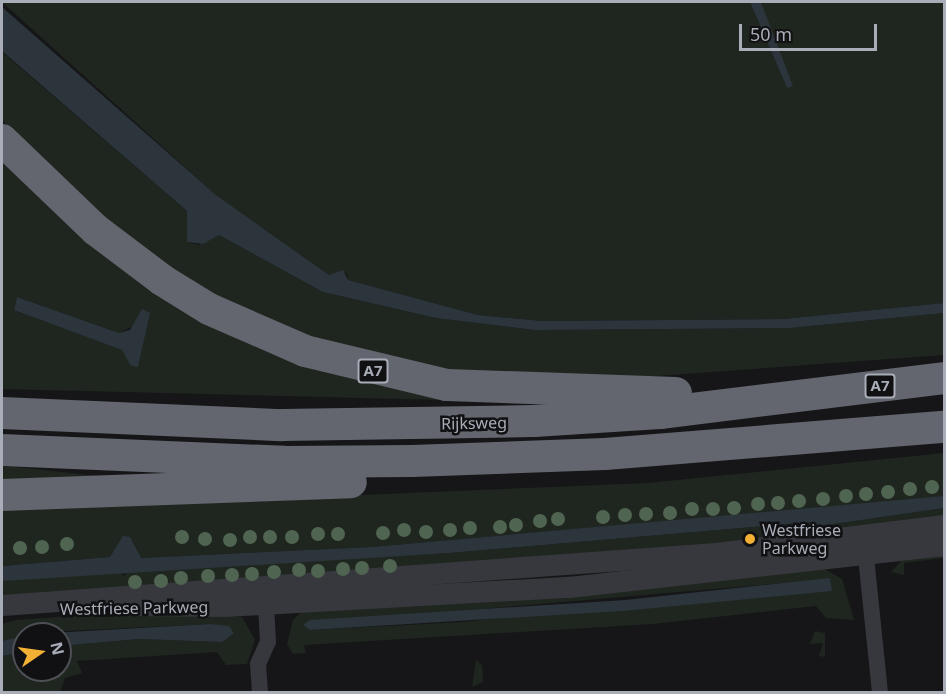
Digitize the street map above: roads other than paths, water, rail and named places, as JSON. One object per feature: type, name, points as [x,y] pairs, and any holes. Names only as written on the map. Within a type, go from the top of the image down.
[{"type":"highway","name":"A7","points":[[2,140],[96,230],[162,280],[209,309],[305,351],[447,385],[815,395]]},
{"type":"highway","name":"Rijksweg","points":[[2,413],[282,425],[424,424],[660,413],[945,378]]},
{"type":"highway","points":[[2,450],[285,462],[605,454],[945,427]]},
{"type":"highway","points":[[2,495],[449,480],[605,454]]},
{"type":"street","name":"Westfriese Parkweg","points":[[865,547],[945,525]]},
{"type":"street","name":"Westfriese Parkweg","points":[[2,618],[93,607],[567,565],[865,547],[945,545]]},
{"type":"street","points":[[865,547],[880,693]]},
{"type":"street","name":"Westfriese Parkweg","points":[[2,605],[266,593]]},
{"type":"street","points":[[260,693],[258,664],[268,642],[266,593]]},
{"type":"place","name":"Westfriese Parkweg","points":[[750,539]]}]
